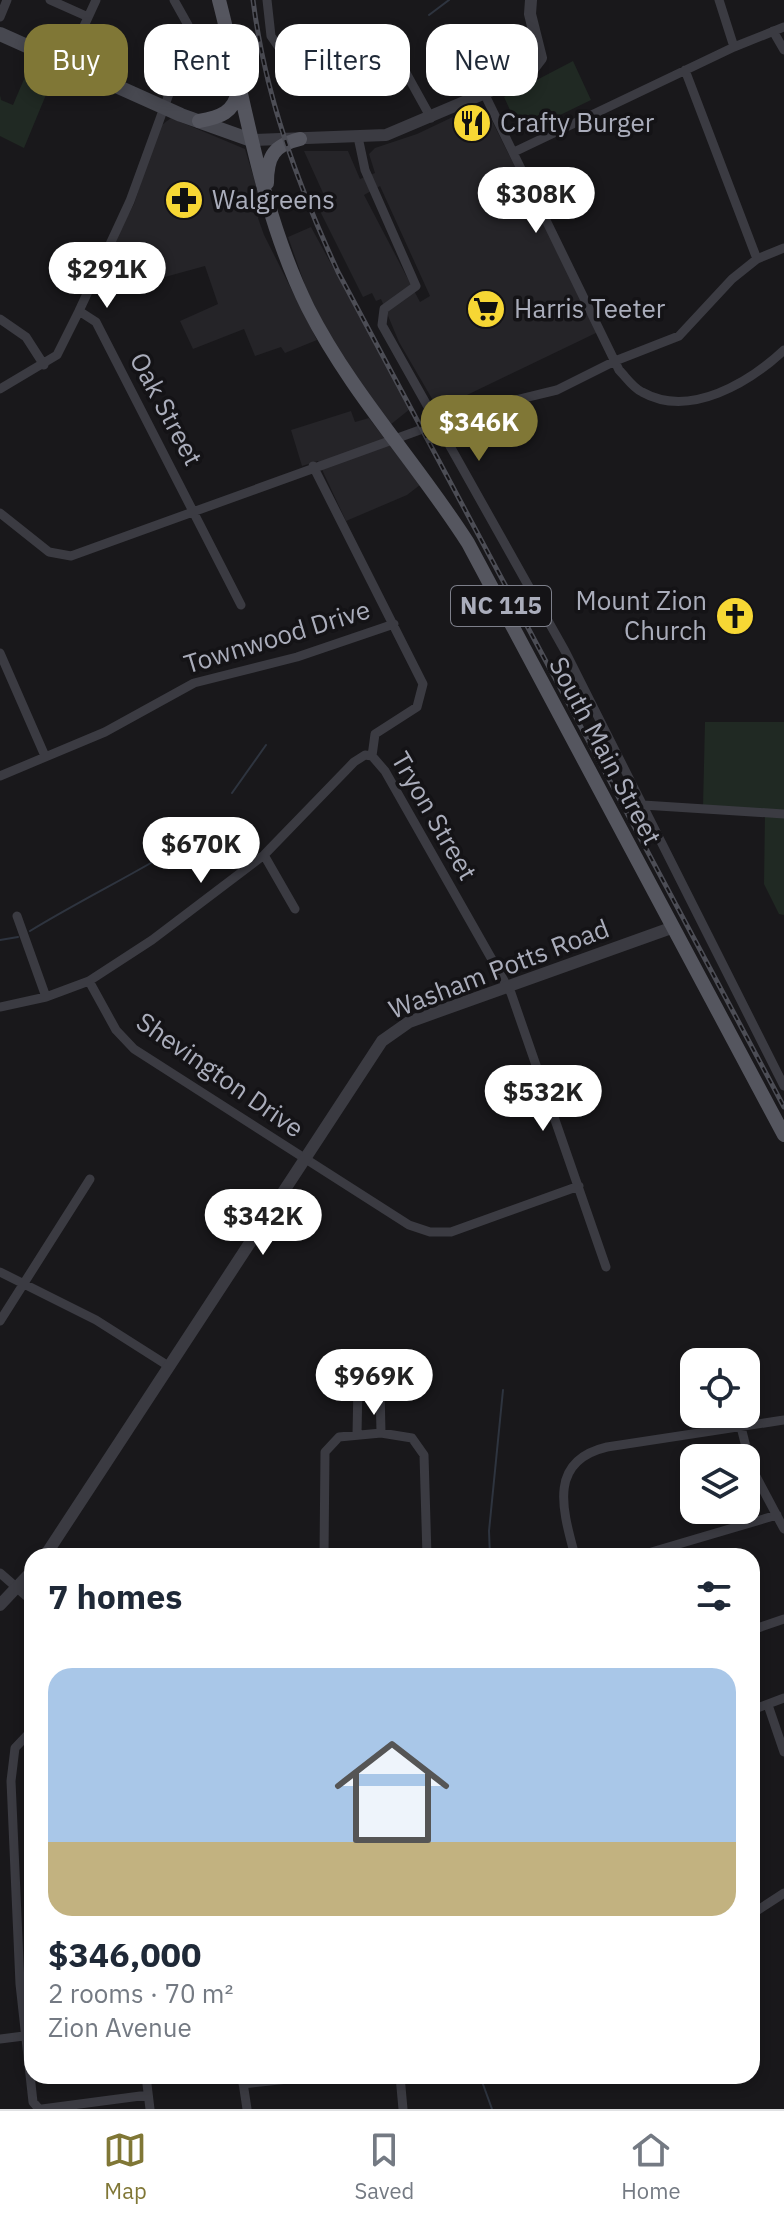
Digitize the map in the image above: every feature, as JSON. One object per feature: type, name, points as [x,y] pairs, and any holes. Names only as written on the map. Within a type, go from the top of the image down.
[{"type":"main road","name":"NC 115","points":[[219,0],[225,24]]},
{"type":"main road","points":[[0,34],[24,44]]},
{"type":"main road","points":[[128,91],[251,140]]},
{"type":"main road","points":[[199,121],[220,117],[232,109],[237,96]]},
{"type":"main road","name":"NC 115","points":[[242,96],[251,140]]},
{"type":"main road","points":[[268,204],[270,156],[284,143],[300,139]]},
{"type":"main road","name":"South Main Street","points":[[251,140],[285,257],[321,331],[468,543],[784,1135]]},
{"type":"street","points":[[0,17],[7,0]]},
{"type":"street","points":[[50,0],[86,16]]},
{"type":"street","points":[[83,24],[96,0]]},
{"type":"street","points":[[0,389],[44,365],[62,348],[130,201],[187,41],[186,17],[174,0]]},
{"type":"street","points":[[267,0],[271,36],[280,49],[390,44],[431,118]]},
{"type":"street","points":[[531,0],[532,24]]},
{"type":"street","points":[[719,0],[734,47]]},
{"type":"street","points":[[514,152],[734,47],[784,27]]},
{"type":"street","points":[[773,31],[784,50]]},
{"type":"street","points":[[538,43],[541,51],[538,66]]},
{"type":"street","points":[[685,70],[757,259]]},
{"type":"street","points":[[251,140],[386,135],[483,96]]},
{"type":"street","points":[[486,96],[615,361],[642,393],[684,400],[741,385],[784,350]]},
{"type":"street","points":[[358,137],[365,170],[416,286],[384,309],[382,325],[570,661],[784,1086]]},
{"type":"street","points":[[0,513],[43,548],[63,557],[487,406],[546,395],[615,361],[679,336],[732,279],[757,259],[784,248]]},
{"type":"street","name":"Oak Street","points":[[79,311],[96,322],[241,605]]},
{"type":"street","points":[[0,319],[26,337],[44,365]]},
{"type":"street","name":"Tryon Street","points":[[313,466],[422,678],[423,692],[412,711],[375,734],[372,756],[385,771],[507,987],[606,1267]]},
{"type":"street","name":"Townwood Drive","points":[[0,776],[114,727],[194,683],[297,657],[394,624]]},
{"type":"street","points":[[0,653],[45,756]]},
{"type":"street","points":[[0,1007],[46,997],[89,981],[212,898],[264,855],[354,762],[365,755],[372,756]]},
{"type":"street","points":[[643,805],[784,814]]},
{"type":"street","points":[[264,855],[295,909]]},
{"type":"street","points":[[17,916],[46,997]]},
{"type":"street","name":"Washam Potts Road","points":[[50,1548],[305,1161],[366,1062],[390,1034],[409,1022],[671,928]]},
{"type":"street","name":"Shevington Drive","points":[[89,981],[116,1030],[134,1049],[403,1222],[439,1233],[458,1230],[579,1186]]},
{"type":"street","points":[[0,1321],[90,1179]]},
{"type":"street","points":[[0,1272],[96,1320],[170,1367]]},
{"type":"street","points":[[357,1434],[358,1384],[368,1378],[378,1382],[380,1387],[381,1433]]},
{"type":"street","points":[[760,1424],[784,1420]]},
{"type":"street","points":[[573,1548],[562,1497],[568,1473],[583,1457],[607,1447],[734,1428]]},
{"type":"street","points":[[741,1428],[744,1453],[784,1529]]},
{"type":"street","points":[[324,1548],[325,1452],[339,1437],[381,1433],[412,1438],[424,1455],[427,1548]]},
{"type":"street","points":[[665,1548],[777,1515]]},
{"type":"street","points":[[0,1573],[24,1593]]},
{"type":"street","points":[[0,1605],[24,1580]]},
{"type":"street","points":[[760,1627],[784,1619]]},
{"type":"street","points":[[760,1708],[784,1698]]},
{"type":"street","points":[[768,1705],[784,1752]]},
{"type":"street","points":[[0,2039],[24,2036],[11,1765],[15,1748],[24,1738]]},
{"type":"street","points":[[760,1909],[784,1893]]},
{"type":"street","points":[[31,2084],[33,2102],[40,2109],[148,2095]]},
{"type":"street","points":[[147,2084],[150,2109]]},
{"type":"street","points":[[243,2084],[247,2109]]},
{"type":"street","points":[[401,2084],[403,2109]]},
{"type":"shaded area","points":[[573,61],[591,100],[521,134],[504,97],[538,96],[538,79]]},
{"type":"shaded area","points":[[24,79],[24,96],[45,96],[24,148],[0,136],[0,95],[1,100],[13,105]]},
{"type":"shaded area","points":[[478,105],[486,109],[598,332],[438,409],[399,342],[381,299],[376,301],[372,293],[363,297],[319,209],[328,204],[304,151],[348,151],[360,179],[375,173],[369,154],[375,148],[417,134]],"holes":[[[380,186],[430,296],[420,302],[364,195]]]},
{"type":"shaded area","points":[[171,118],[245,149],[260,198],[262,210],[258,218],[264,235],[317,340],[285,353],[281,347],[255,356],[244,329],[193,349],[180,321],[218,304],[205,266],[143,283],[134,267],[115,268],[108,252],[134,204],[159,127]]},
{"type":"shaded area","points":[[311,227],[410,409],[390,425],[337,350],[307,291],[288,237]]},
{"type":"shaded area","points":[[351,411],[355,422],[369,418],[420,485],[407,495],[346,521],[318,461],[302,466],[291,430]]},
{"type":"shaded area","points":[[705,722],[784,722],[784,915],[779,914],[764,884],[765,811],[703,807]]},
{"type":"waterway","points":[[429,15],[449,0]]},
{"type":"waterway","points":[[232,793],[266,745]]},
{"type":"waterway","points":[[30,931],[193,838]]},
{"type":"waterway","points":[[0,940],[18,937]]},
{"type":"waterway","points":[[490,1548],[503,1390]]},
{"type":"waterway","points":[[483,2084],[492,2109]]},
{"type":"railway","points":[[253,0],[266,71],[285,139],[338,272],[784,1107]]},
{"type":"place","name":"Crafty Burger","points":[[472,123]]},
{"type":"place","name":"Walgreens","points":[[184,200]]},
{"type":"place","name":"Harris Teeter","points":[[486,309]]},
{"type":"place","name":"Mount Zion Church","points":[[735,616]]}]
